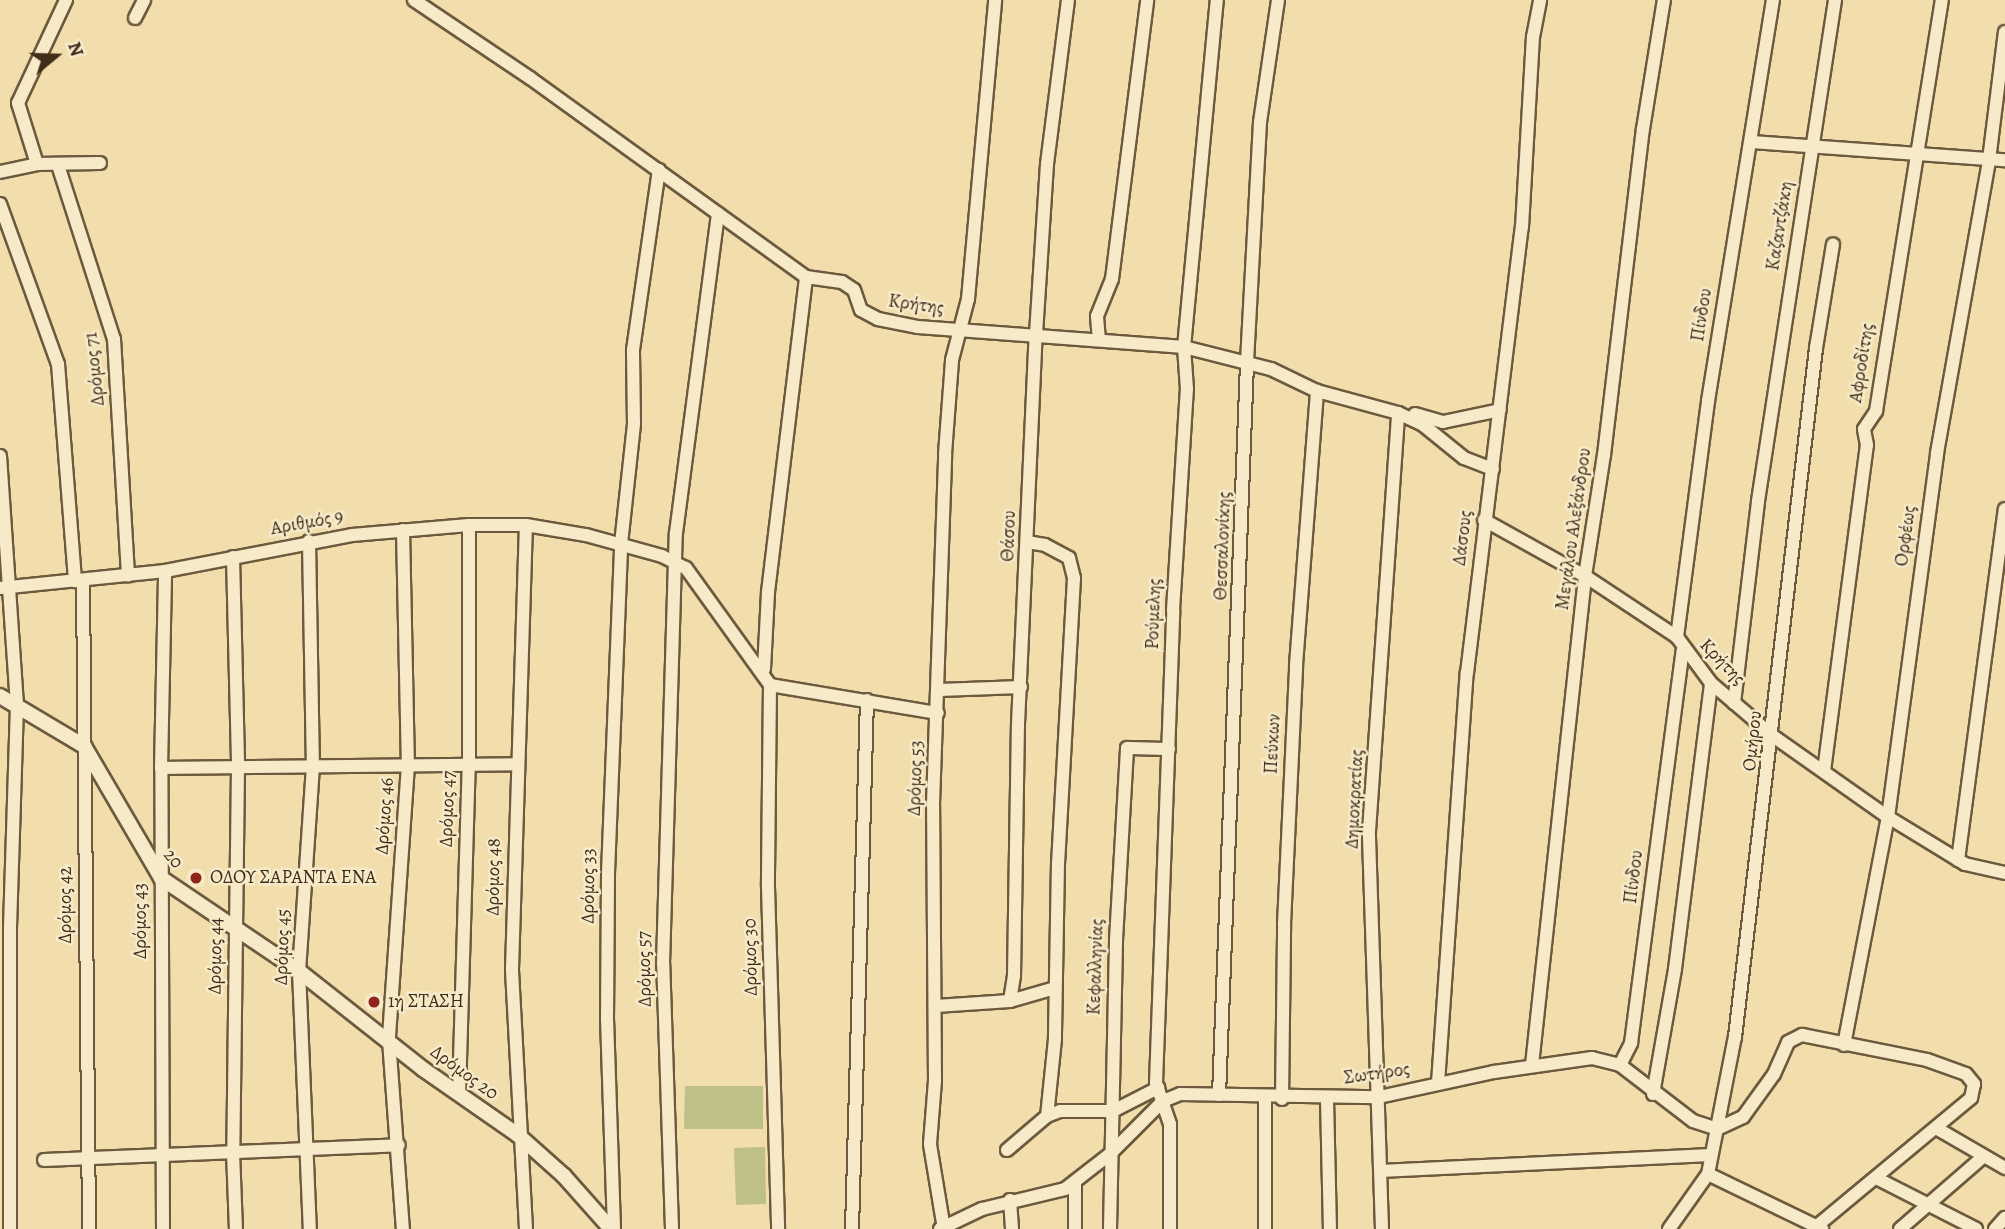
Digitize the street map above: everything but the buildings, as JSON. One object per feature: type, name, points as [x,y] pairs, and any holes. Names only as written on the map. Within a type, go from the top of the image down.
[{"type":"street","points":[[37,164],[18,103],[66,0]]},
{"type":"street","points":[[135,18],[144,0]]},
{"type":"street","name":"Κρήτης","points":[[414,0],[659,170],[806,277],[842,282],[854,290],[861,310],[878,319],[963,329],[1184,347],[1247,362],[1317,391],[1398,413],[1422,424],[1464,458],[1493,469]]},
{"type":"street","name":"Δρόμος 53","points":[[943,1229],[930,1144],[936,1006],[933,804],[948,398],[952,360],[963,329],[995,0]]},
{"type":"street","name":"Θάσου","points":[[1010,1001],[1036,334],[1047,164],[1068,0]]},
{"type":"street","points":[[1098,340],[1097,316],[1112,279],[1147,0]]},
{"type":"street","name":"Ρούμελης","points":[[1170,1229],[1170,1125],[1158,1087],[1169,749],[1187,389],[1184,347],[1217,0]]},
{"type":"street","name":"Θεσσαλονίκης","points":[[1219,1096],[1247,362],[1260,122],[1278,0]]},
{"type":"street","name":"Δάσους","points":[[1438,1083],[1467,673],[1522,227],[1533,37],[1540,0]]},
{"type":"street","name":"Μεγάλου Αλεξάνδρου","points":[[1532,1065],[1585,576],[1605,455],[1643,129],[1664,0]]},
{"type":"street","name":"Πίνδου","points":[[1677,637],[1708,401],[1773,0]]},
{"type":"street","name":"Καζαντζάκη","points":[[1734,703],[1809,147],[1835,0]]},
{"type":"street","name":"Αφροδίτης","points":[[1824,771],[1867,445],[1864,429],[1876,411],[1915,153],[1942,0]]},
{"type":"street","name":"Ορφέως","points":[[1844,1045],[1888,817],[1937,453],[1989,160],[2005,32]]},
{"type":"street","points":[[1752,142],[2005,160]]},
{"type":"street","points":[[0,172],[37,164],[58,166],[100,163]]},
{"type":"street","name":"Δρόμος 71","points":[[58,166],[114,339],[128,576]]},
{"type":"street","name":"Δρόμος 33","points":[[612,1229],[608,900],[621,544],[634,424],[633,350],[659,170]]},
{"type":"street","name":"Δρόμος 42","points":[[0,204],[58,364],[79,581],[84,746],[89,1229]]},
{"type":"street","name":"Δρόμος 57","points":[[672,1229],[663,964],[676,561],[718,214]]},
{"type":"street","name":"Ομήρου","points":[[1669,1229],[1708,1174],[1735,1037],[1773,736],[1791,552],[1833,244]]},
{"type":"street","name":"Δρόμος 30","points":[[778,1229],[768,887],[768,681],[762,661],[806,277]]},
{"type":"street","name":"Πεύκων","points":[[1282,1098],[1284,924],[1296,665],[1317,391]]},
{"type":"street","points":[[1398,413],[1443,422],[1500,410]]},
{"type":"street","name":"Δημοκρατίας","points":[[1382,1229],[1369,831],[1398,413]]},
{"type":"street","points":[[0,456],[5,587],[17,705],[10,927],[10,1229]]},
{"type":"street","points":[[1958,859],[2005,509]]},
{"type":"street","name":"Κρήτης","points":[[1484,520],[1585,576],[1677,637],[1683,650],[1711,683],[1734,703],[1773,736],[1888,817],[1958,859],[2005,873]]},
{"type":"street","name":"Αριθμός 9","points":[[5,587],[128,576],[309,541],[469,525],[526,526],[621,544],[676,561]]},
{"type":"street","name":"Δρόμος 47","points":[[458,1094],[469,764],[469,525]]},
{"type":"street","name":"Δρόμος 48","points":[[526,526],[516,764],[512,969],[518,1135],[526,1229]]},
{"type":"street","name":"Δρόμος 46","points":[[403,530],[408,765],[389,1040],[399,1145],[403,1229]]},
{"type":"street","name":"Δρόμος 45","points":[[309,541],[313,766],[299,971],[310,1229]]},
{"type":"street","points":[[1027,542],[1058,550],[1073,566],[1047,1116]]},
{"type":"street","name":"Δρόμος 44","points":[[233,557],[238,767],[233,1152],[236,1229]]},
{"type":"street","points":[[676,561],[768,681],[938,713]]},
{"type":"street","name":"Δρόμος 43","points":[[163,1229],[160,1155],[160,768],[164,571]]},
{"type":"street","name":"Πίνδου","points":[[1620,1065],[1631,1043],[1683,650]]},
{"type":"street","points":[[1653,1094],[1675,969],[1711,683]]},
{"type":"street","points":[[939,690],[1021,687]]},
{"type":"street","name":"20","points":[[0,696],[84,746],[161,877],[235,931],[299,971],[389,1040]]},
{"type":"street","points":[[852,1229],[867,699]]},
{"type":"street","name":"Κεφαλληνίας","points":[[1110,1229],[1110,1153],[1127,748],[1169,749]]},
{"type":"street","points":[[160,768],[516,764]]},
{"type":"street","points":[[1988,870],[2005,861]]},
{"type":"street","points":[[936,1006],[1010,1001],[1055,988]]},
{"type":"street","points":[[1620,1065],[1653,1094],[1693,1121],[1717,1129],[1743,1117],[1774,1074],[1788,1042],[1802,1035],[1927,1060],[1966,1074],[1974,1084],[1971,1098],[1820,1227],[1708,1174]]},
{"type":"street","name":"Δρόμος 20","points":[[389,1040],[458,1094],[518,1135]]},
{"type":"street","name":"Σωτήρος","points":[[1163,1101],[1180,1094],[1327,1099],[1379,1097],[1532,1065],[1592,1058],[1620,1065]]},
{"type":"street","points":[[1007,1150],[1047,1116],[1060,1111],[1113,1111],[1158,1087]]},
{"type":"street","points":[[1265,1098],[1265,1229]]},
{"type":"street","points":[[1327,1099],[1330,1229]]},
{"type":"street","points":[[943,1229],[1010,1200],[1047,1195],[1074,1183],[1110,1153],[1163,1101]]},
{"type":"street","points":[[1936,1128],[2005,1168]]},
{"type":"street","points":[[518,1135],[564,1175],[612,1229]]},
{"type":"street","points":[[44,1160],[399,1145]]},
{"type":"street","points":[[1381,1171],[1710,1155]]},
{"type":"street","points":[[1900,1229],[1984,1156]]},
{"type":"street","points":[[1878,1179],[1926,1207],[1976,1229]]},
{"type":"street","points":[[1074,1183],[1074,1229]]},
{"type":"street","points":[[1010,1200],[1012,1229]]},
{"type":"street","points":[[1995,1229],[2005,1218]]},
{"type":"green space","points":[[685,1086],[763,1086],[763,1129],[684,1129]]},
{"type":"green space","points":[[765,1147],[766,1204],[736,1205],[734,1148]]},
{"type":"place","name":"ΟΔΟΥ ΣΑΡΑΝΤΑ ΕΝΑ","points":[[196,878]]},
{"type":"place","name":"1η ΣΤΑΣΗ","points":[[374,1002]]}]
